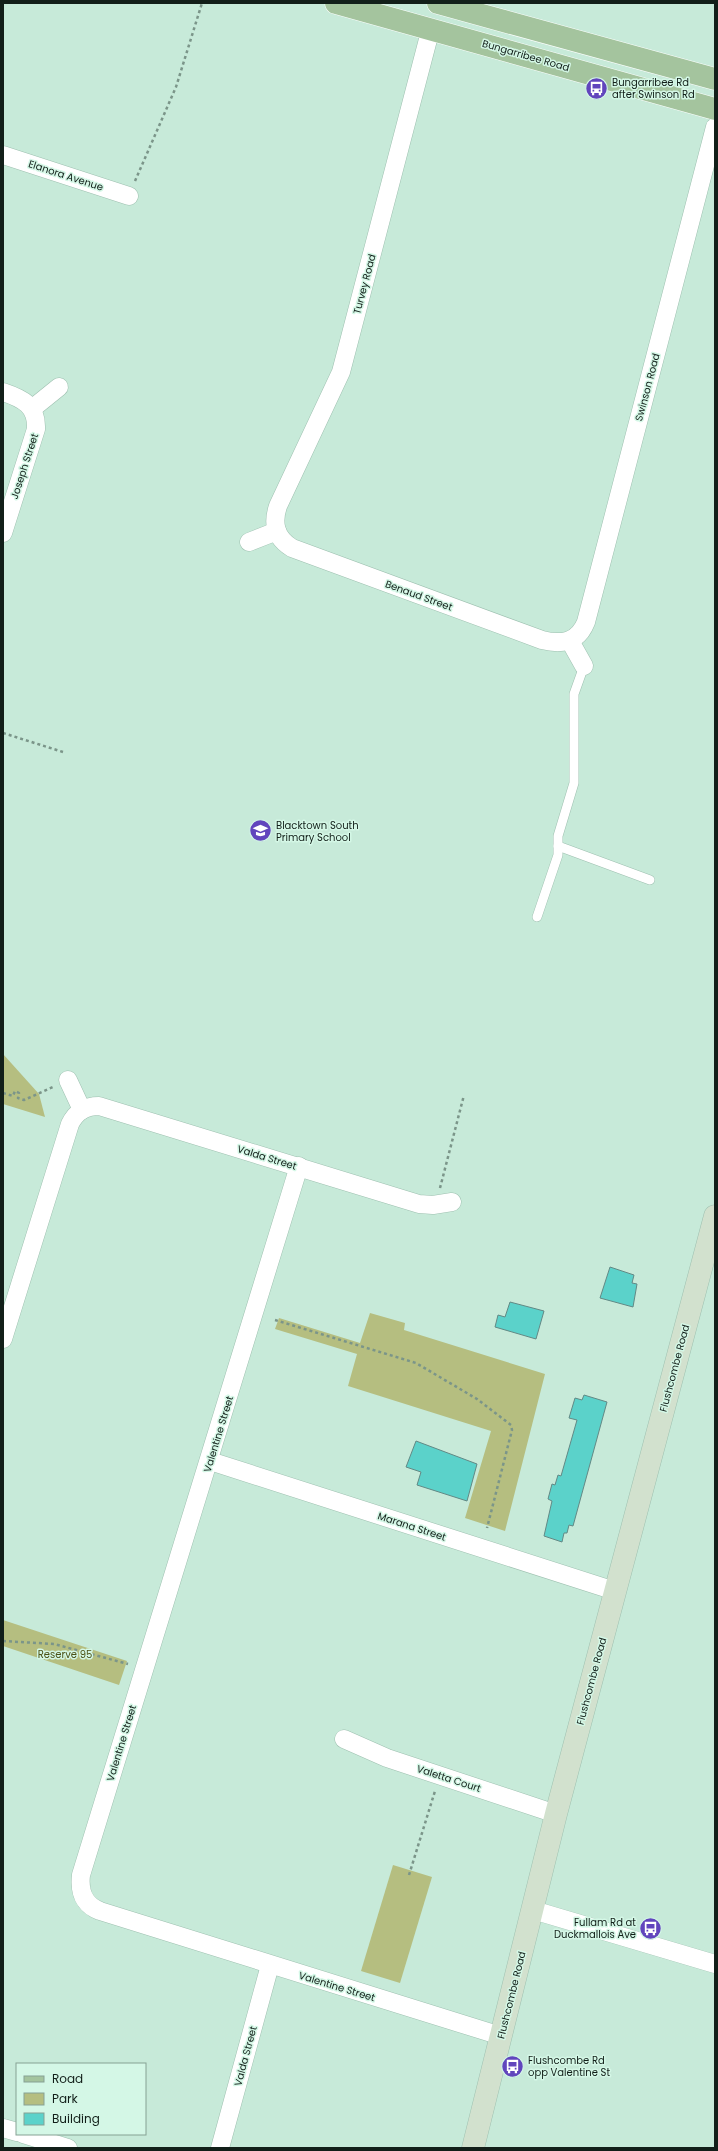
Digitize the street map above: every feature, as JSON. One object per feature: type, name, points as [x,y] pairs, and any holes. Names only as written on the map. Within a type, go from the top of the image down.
[{"type":"main road","name":"Bungarribee Road","points":[[336,3],[431,28],[715,110]]},
{"type":"main road","points":[[438,3],[715,79]]},
{"type":"street","name":"Turvey Road","points":[[277,531],[274,522],[278,506],[341,372],[431,28]]},
{"type":"street","name":"Swinson Road","points":[[570,641],[582,631],[586,622],[715,127]]},
{"type":"street","name":"Elanora Avenue","points":[[3,155],[129,196]]},
{"type":"street","points":[[3,392],[19,397],[32,408],[59,387]]},
{"type":"street","name":"Joseph Street","points":[[3,533],[36,429],[36,422],[32,408]]},
{"type":"street","points":[[249,542],[277,531]]},
{"type":"street","name":"Benaud Street","points":[[277,531],[284,543],[292,548],[542,640],[552,642],[570,641]]},
{"type":"street","points":[[570,641],[584,666]]},
{"type":"street","points":[[3,1339],[70,1124],[73,1117],[82,1110],[68,1080]]},
{"type":"street","name":"Valda Street","points":[[82,1110],[99,1106],[419,1204],[446,1203]]},
{"type":"street","name":"Valentine Street","points":[[299,1166],[210,1461],[144,1668],[81,1876],[83,1896],[89,1905],[100,1911],[501,2036]]},
{"type":"street","name":"Flushcombe Road","points":[[473,2148],[556,1814],[715,1216]]},
{"type":"street","name":"Marana Street","points":[[210,1461],[615,1591]]},
{"type":"street","name":"Valetta Court","points":[[344,1739],[371,1752],[556,1814]]},
{"type":"street","points":[[533,1910],[715,1964]]},
{"type":"street","name":"Valda Street","points":[[220,2148],[270,1965]]},
{"type":"street","points":[[3,2128],[16,2132]]},
{"type":"street","points":[[26,2135],[68,2148]]},
{"type":"lane","points":[[537,917],[558,855],[558,836],[574,783],[574,694],[584,666]]},
{"type":"lane","points":[[558,846],[650,880]]},
{"type":"path","points":[[129,196],[176,87],[202,3]]},
{"type":"path","points":[[3,733],[63,752]]},
{"type":"path","points":[[3,1093],[13,1096],[15,1091],[19,1093],[18,1098],[24,1100],[68,1080]]},
{"type":"path","points":[[446,1203],[443,1174],[464,1095]]},
{"type":"path","points":[[275,1320],[416,1363],[477,1399],[511,1425],[512,1430],[487,1528]]},
{"type":"path","points":[[3,1642],[54,1644],[144,1668]]},
{"type":"path","points":[[409,1875],[440,1775]]},
{"type":"green space","points":[[3,1054],[39,1094],[45,1117],[3,1104]]},
{"type":"green space","points":[[370,1313],[405,1323],[404,1330],[545,1374],[505,1531],[465,1518],[491,1431],[348,1386],[357,1354],[275,1329],[279,1318],[360,1343]]},
{"type":"green space","name":"Reserve 95","points":[[3,1620],[127,1661],[119,1685],[3,1646]]},
{"type":"green space","points":[[393,1865],[432,1877],[400,1983],[361,1971]]},
{"type":"building","points":[[610,1267],[634,1275],[632,1283],[637,1284],[633,1307],[600,1298]]},
{"type":"building","points":[[510,1302],[544,1311],[536,1339],[495,1327],[498,1315],[505,1317]]},
{"type":"building","points":[[584,1395],[607,1402],[573,1526],[569,1525],[567,1533],[564,1533],[562,1542],[544,1536],[552,1501],[548,1499],[552,1484],[555,1485],[558,1475],[561,1476],[577,1420],[569,1418],[575,1398],[582,1400]]},
{"type":"building","points":[[416,1441],[477,1464],[467,1501],[417,1485],[421,1472],[406,1467]]},
{"type":"place","name":"Bungarribee Rd after Swinson Rd","points":[[596,88]]},
{"type":"place","name":"Blacktown South Primary School","points":[[260,831]]},
{"type":"place","name":"Fullam Rd at Duckmallois Ave","points":[[651,1928]]},
{"type":"place","name":"Flushcombe Rd opp Valentine St","points":[[512,2066]]}]
